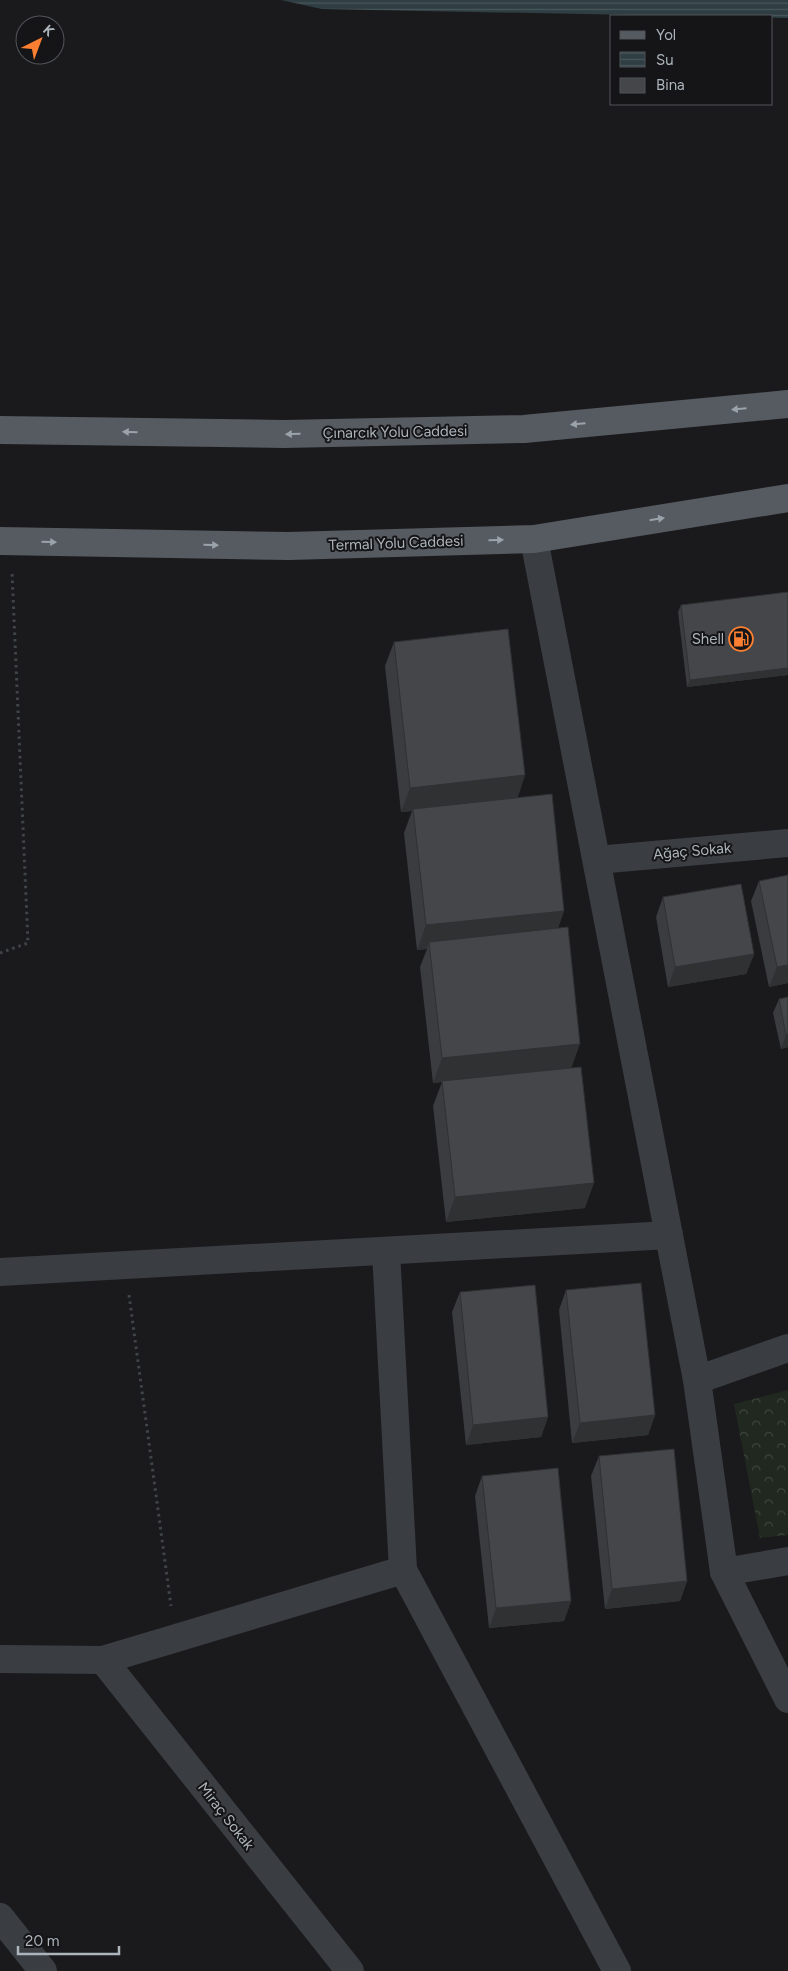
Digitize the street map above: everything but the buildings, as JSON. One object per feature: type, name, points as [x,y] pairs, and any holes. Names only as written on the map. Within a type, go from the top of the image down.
[{"type":"main road","name":"Çınarcık Yolu Caddesi","points":[[0,430],[284,434],[524,429],[788,404]]},
{"type":"main road","name":"Termal Yolu Caddesi","points":[[6,541],[289,546],[534,539],[788,498]]},
{"type":"street","points":[[534,539],[697,1380],[724,1572],[788,1699]]},
{"type":"street","name":"Ağaç Sokak","points":[[596,860],[788,843]]},
{"type":"street","points":[[0,1272],[669,1236]]},
{"type":"street","points":[[386,1250],[402,1570],[617,1971]]},
{"type":"street","points":[[697,1380],[788,1348]]},
{"type":"street","points":[[724,1572],[788,1562]]},
{"type":"street","points":[[0,1660],[103,1660],[402,1570]]},
{"type":"street","name":"Miraç Sokak","points":[[103,1660],[350,1971]]},
{"type":"street","points":[[0,1917],[43,1971]]},
{"type":"path","points":[[0,953],[28,943],[6,541]]},
{"type":"path","points":[[125,1265],[176,1638]]},
{"type":"green space","points":[[788,1390],[788,1535],[760,1538],[734,1404]]},
{"type":"water","points":[[281,0],[788,0],[788,18],[773,18],[773,15],[633,15],[322,9]]},
{"type":"place","name":"Shell","points":[[741,639]]}]
